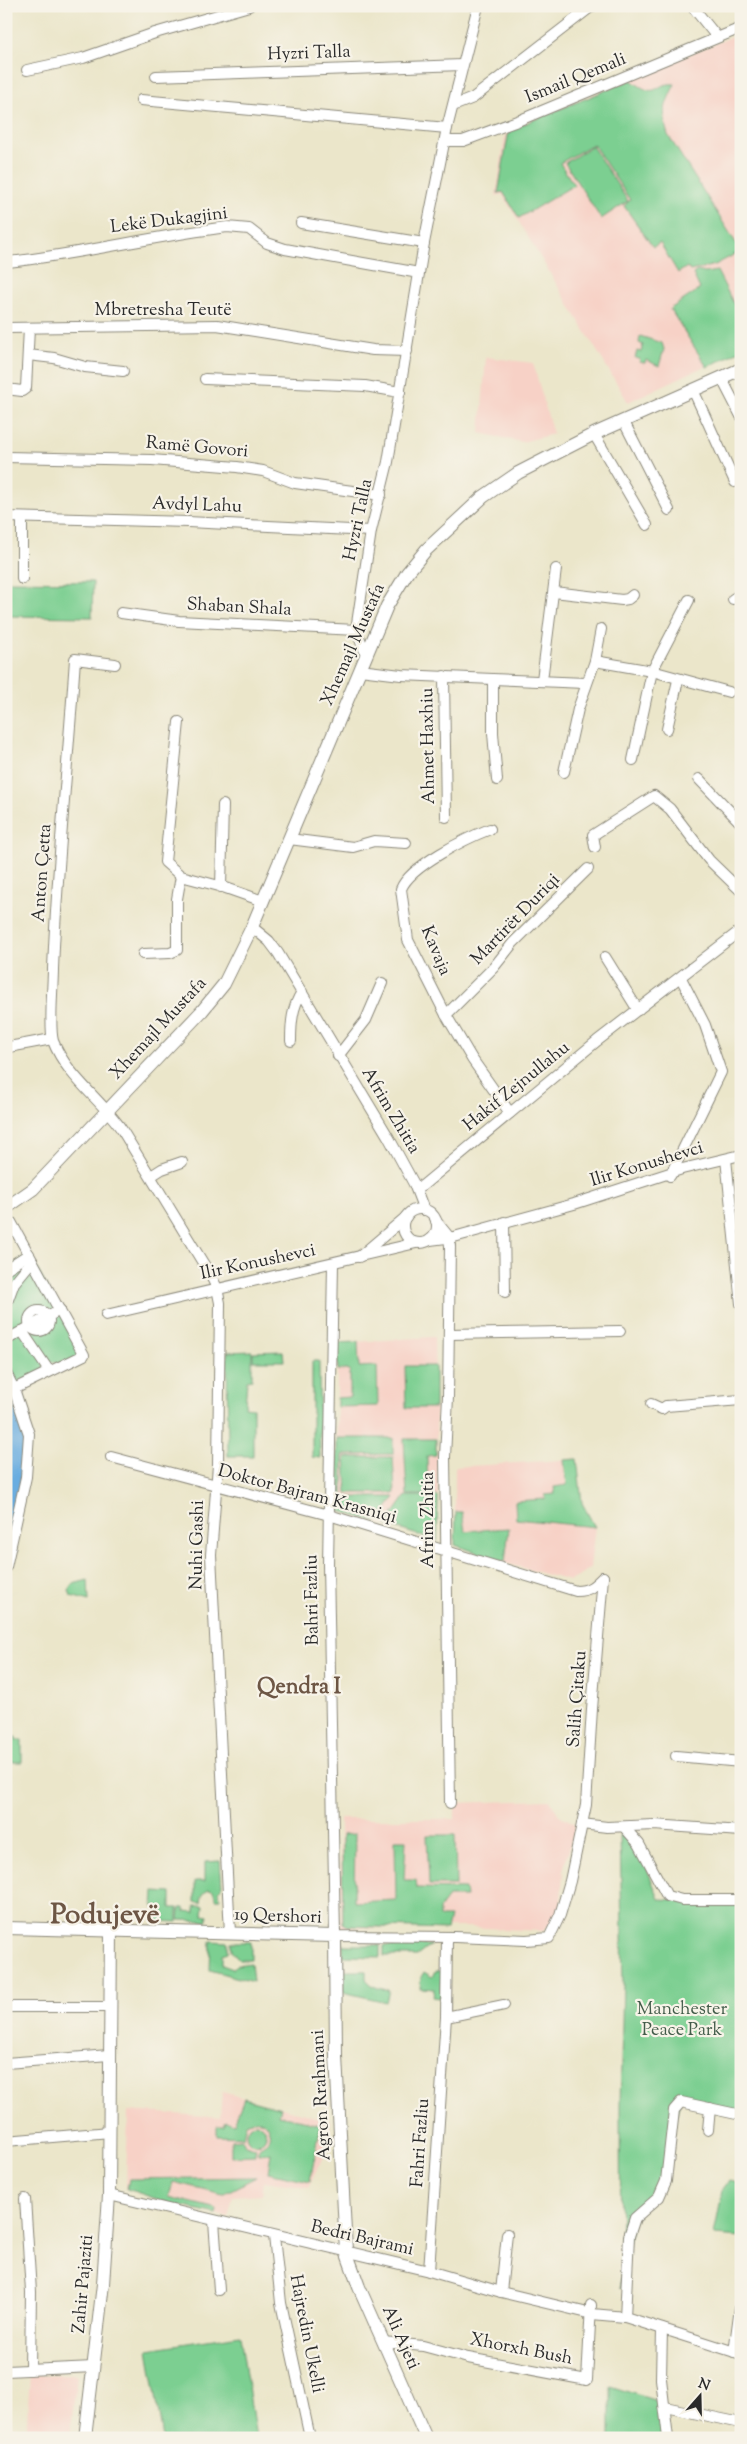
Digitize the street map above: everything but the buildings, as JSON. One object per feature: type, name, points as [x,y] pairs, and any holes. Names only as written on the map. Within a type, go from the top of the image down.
[{"type":"main road","name":"Xhemajl Mustafa","points":[[6,1208],[33,1189],[196,1018],[224,984],[252,927],[318,773],[366,654],[398,586],[437,538],[483,497],[542,459],[594,434],[694,392],[741,369]]},
{"type":"main road","name":"19 Qershori","points":[[6,1928],[335,1936]]},
{"type":"main road","name":"Zahir Pajaziti","points":[[85,2438],[103,2284],[109,2195],[111,1931]]},
{"type":"main road","name":"Agron Rrahmani","points":[[335,1936],[336,2056],[346,2251]]},
{"type":"main road","name":"Ali Ajeti","points":[[346,2251],[359,2287],[426,2438]]},
{"type":"street","points":[[27,70],[84,58],[155,33],[249,6]]},
{"type":"street","name":"Hyzri Talla","points":[[356,630],[371,531],[381,495],[400,392],[424,243],[447,128],[478,6]]},
{"type":"street","points":[[453,106],[473,98],[592,6]]},
{"type":"street","points":[[692,6],[717,38]]},
{"type":"street","name":"Ismail Qemali","points":[[445,141],[463,141],[472,138],[578,97],[741,28]]},
{"type":"street","name":"Hyzri Talla","points":[[156,76],[462,65]]},
{"type":"street","points":[[141,100],[447,128]]},
{"type":"street","points":[[301,223],[424,243]]},
{"type":"street","name":"Lekë Dukagjini","points":[[8,262],[47,258],[92,248],[227,227],[249,229],[267,242],[285,249],[419,273]]},
{"type":"street","name":"Mbretresha Teutë","points":[[6,328],[217,325],[373,350],[407,351]]},
{"type":"street","points":[[6,389],[22,391],[26,388],[29,328]]},
{"type":"street","points":[[28,355],[54,358],[85,367],[123,371]]},
{"type":"street","points":[[205,379],[365,386],[400,392]]},
{"type":"street","points":[[722,379],[741,416]]},
{"type":"street","points":[[694,392],[735,482]]},
{"type":"street","points":[[624,422],[669,510]]},
{"type":"street","points":[[594,434],[647,525]]},
{"type":"street","name":"Ramë Govori","points":[[6,457],[152,460],[237,467],[263,471],[295,483],[381,495]]},
{"type":"street","name":"Avdyl Lahu","points":[[6,518],[188,522],[371,531]]},
{"type":"street","points":[[22,518],[22,579]]},
{"type":"street","points":[[542,680],[556,569]]},
{"type":"street","points":[[554,592],[622,600],[628,599],[633,595]]},
{"type":"street","points":[[633,760],[652,672],[689,600]]},
{"type":"street","name":"Shaban Shala","points":[[121,613],[178,621],[356,630]]},
{"type":"street","points":[[564,772],[585,683],[595,662],[601,629]]},
{"type":"street","points":[[356,630],[366,654]]},
{"type":"street","name":"Anton Çetta","points":[[52,1039],[58,869],[67,787],[75,660],[115,664]]},
{"type":"street","points":[[595,662],[652,672],[729,692]]},
{"type":"street","name":"Ahmet Haxhiu","points":[[360,670],[494,680],[542,680],[585,683]]},
{"type":"street","name":"Ahmet Haxhiu","points":[[444,676],[446,816]]},
{"type":"street","points":[[494,680],[493,733],[497,780]]},
{"type":"street","points":[[667,729],[678,680]]},
{"type":"street","points":[[179,722],[165,862],[180,876],[221,886],[262,901]]},
{"type":"street","points":[[699,779],[741,823]]},
{"type":"street","points":[[595,847],[593,835],[654,796],[670,808],[708,860],[741,892]]},
{"type":"street","points":[[221,886],[222,805]]},
{"type":"street","name":"Kavaja","points":[[490,829],[421,867],[404,881],[401,889],[408,940],[446,1015],[472,1059],[510,1113]]},
{"type":"street","points":[[289,839],[353,847],[374,841],[406,843]]},
{"type":"street","name":"Martirët Duriqi","points":[[446,1015],[494,967],[513,943],[588,869]]},
{"type":"street","points":[[143,954],[170,953],[177,950],[177,899],[180,876]]},
{"type":"street","name":"Afrim Zhitia","points":[[252,927],[269,941],[278,952],[416,1188],[424,1210]]},
{"type":"street","name":"Hakif Zejnullahu","points":[[416,1188],[422,1186],[638,1010],[741,930]]},
{"type":"street","points":[[605,957],[638,1010]]},
{"type":"street","points":[[672,1174],[721,1072],[705,1025],[681,978]]},
{"type":"street","points":[[338,1056],[366,1020],[382,983]]},
{"type":"street","points":[[290,1041],[293,1014],[297,1000],[302,992]]},
{"type":"street","points":[[6,1045],[9,1047],[52,1039],[69,1071],[108,1110]]},
{"type":"street","name":"Nuhi Gashi","points":[[108,1110],[151,1176],[217,1288],[220,1303],[221,1347],[216,1486],[211,1555],[230,1934]]},
{"type":"street","name":"Ilir Konushevci","points":[[449,1237],[590,1200],[741,1154]]},
{"type":"street","points":[[726,1159],[741,1304]]},
{"type":"street","points":[[151,1176],[182,1162]]},
{"type":"street","points":[[360,1257],[416,1210],[429,1212],[449,1237]]},
{"type":"street","points":[[408,1215],[403,1229],[408,1238],[416,1243],[449,1237]]},
{"type":"street","points":[[430,1240],[436,1231],[436,1221]]},
{"type":"street","points":[[12,1222],[84,1355],[14,1388]]},
{"type":"street","points":[[504,1222],[505,1292]]},
{"type":"street","name":"Afrim Zhitia","points":[[449,1237],[449,1334],[445,1457],[450,1803]]},
{"type":"street","name":"Ilir Konushevci","points":[[106,1315],[416,1243]]},
{"type":"street","points":[[6,1269],[30,1258]]},
{"type":"street","points":[[6,1305],[14,1283],[30,1258]]},
{"type":"street","name":"Bahri Fazliu","points":[[333,1263],[329,1516],[335,1936]]},
{"type":"street","points":[[6,1340],[60,1310]]},
{"type":"street","points":[[26,1329],[39,1356],[49,1371]]},
{"type":"street","points":[[449,1334],[620,1331]]},
{"type":"street","points":[[39,1356],[61,1365]]},
{"type":"street","points":[[6,1373],[14,1388],[29,1434],[26,1477],[6,1567]]},
{"type":"street","points":[[651,1404],[662,1409],[666,1406],[741,1400]]},
{"type":"street","name":"Doktor Bajram Krasniqi","points":[[112,1457],[329,1516],[576,1591],[586,1591],[594,1587],[603,1576]]},
{"type":"street","name":"Salih Çitaku","points":[[549,1938],[560,1914],[570,1881],[582,1824],[590,1768],[592,1709],[603,1576]]},
{"type":"street","points":[[676,1756],[741,1762]]},
{"type":"street","points":[[582,1824],[607,1827],[654,1824],[741,1831]]},
{"type":"street","points":[[624,1827],[639,1844],[668,1896],[682,1900],[741,1900]]},
{"type":"street","name":"19 Qershori","points":[[335,1936],[539,1940],[549,1938]]},
{"type":"street","name":"Fahri Fazliu","points":[[429,2271],[446,2017],[447,1938]]},
{"type":"street","points":[[446,2017],[504,2005]]},
{"type":"street","points":[[6,2007],[109,2007]]},
{"type":"street","points":[[6,2063],[110,2055]]},
{"type":"street","points":[[625,2317],[629,2236],[635,2218],[659,2197],[666,2181],[674,2110],[681,2102],[741,2115]]},
{"type":"street","points":[[708,2130],[710,2108]]},
{"type":"street","points":[[6,2140],[110,2132]]},
{"type":"street","name":"Bedri Bajrami","points":[[109,2195],[274,2236],[429,2271],[501,2292],[625,2317],[738,2353],[741,2299]]},
{"type":"street","points":[[25,2199],[31,2292],[30,2370]]},
{"type":"street","points":[[214,2221],[219,2290]]},
{"type":"street","points":[[501,2292],[507,2234]]},
{"type":"street","name":"Hajredin Ukelli","points":[[274,2236],[281,2303],[310,2438]]},
{"type":"street","name":"Xhorxh Bush","points":[[383,2342],[423,2346],[468,2358],[587,2380],[591,2309]]},
{"type":"street","points":[[662,2329],[661,2379],[668,2438]]},
{"type":"street","points":[[6,2372],[94,2367]]},
{"type":"street","points":[[665,2407],[741,2423]]},
{"type":"shaded area","points":[[741,33],[741,349],[628,402],[502,194],[496,196],[506,130]]},
{"type":"shaded area","points":[[486,357],[533,363],[553,434],[522,442],[480,433]]},
{"type":"shaded area","points":[[434,1337],[438,1496],[437,1541],[337,1510],[337,1343]]},
{"type":"shaded area","points":[[577,1459],[582,1503],[595,1527],[590,1568],[578,1577],[570,1581],[508,1564],[455,1545],[455,1467]]},
{"type":"shaded area","points":[[550,1800],[559,1815],[576,1824],[563,1871],[560,1915],[543,1931],[467,1927],[341,1928],[340,1819],[455,1819],[455,1803]]},
{"type":"shaded area","points":[[222,2092],[330,2121],[330,2143],[308,2187],[264,2181],[262,2194],[233,2196],[228,2217],[169,2203],[126,2188],[128,2111],[220,2117]]},
{"type":"shaded area","points":[[77,2374],[70,2437],[26,2438],[30,2375]]},
{"type":"green space","points":[[631,80],[647,90],[655,90],[668,84],[675,84],[665,109],[668,135],[741,251],[715,265],[690,271],[687,267],[678,273],[660,243],[653,247],[624,206],[630,200],[593,144],[560,163],[574,185],[519,218],[503,192],[498,193],[509,130]]},
{"type":"green space","points":[[592,146],[628,201],[601,219],[565,163]]},
{"type":"green space","points":[[697,271],[705,273],[717,271],[741,318],[741,350],[707,367],[670,309],[700,289],[693,274]]},
{"type":"green space","points":[[640,336],[662,343],[664,349],[659,366],[646,360],[645,363],[639,362],[640,359],[635,358],[637,351],[641,352],[643,345],[639,343]]},
{"type":"green space","points":[[6,581],[93,582],[92,617],[6,616]]},
{"type":"green space","points":[[29,1254],[84,1355],[61,1365],[40,1357],[46,1372],[14,1389],[6,1373],[6,1269]],"holes":[[[35,1312],[44,1313],[46,1316],[48,1321],[44,1329],[35,1330],[29,1322]]]},
{"type":"green space","points":[[358,1342],[359,1367],[377,1366],[378,1406],[337,1407],[337,1398],[350,1397],[350,1370],[338,1370],[337,1343]]},
{"type":"green space","points":[[252,1351],[252,1379],[247,1380],[245,1407],[253,1408],[253,1456],[228,1456],[227,1352]]},
{"type":"green space","points":[[283,1351],[284,1361],[253,1361],[253,1352]]},
{"type":"green space","points":[[312,1361],[319,1361],[320,1458],[312,1457]]},
{"type":"green space","points":[[405,1366],[435,1366],[435,1408],[406,1408]]},
{"type":"green space","points":[[337,1438],[393,1438],[393,1454],[343,1455],[343,1497],[395,1497],[377,1522],[337,1510]]},
{"type":"green space","points":[[404,1439],[436,1439],[436,1455],[427,1456],[428,1495],[407,1495]]},
{"type":"green space","points":[[345,1457],[393,1457],[395,1493],[347,1493]]},
{"type":"green space","points":[[577,1459],[582,1503],[595,1527],[516,1519],[515,1501],[546,1499],[545,1495],[555,1494],[554,1487],[567,1485],[564,1460]]},
{"type":"green space","points":[[406,1496],[438,1496],[437,1541],[386,1525]]},
{"type":"green space","points":[[456,1512],[462,1512],[465,1531],[509,1528],[505,1562],[455,1545]]},
{"type":"green space","points":[[88,1580],[89,1601],[71,1596],[69,1590],[73,1584]]},
{"type":"green space","points":[[6,1737],[16,1737],[16,1740],[22,1740],[22,1762],[9,1762]]},
{"type":"green space","points":[[355,1834],[354,1902],[396,1900],[395,1840],[406,1840],[404,1880],[416,1880],[417,1888],[465,1889],[466,1897],[448,1897],[439,1909],[439,1917],[450,1917],[447,1929],[348,1926],[343,1923],[342,1835]]},
{"type":"green space","name":"Manchester Peace Park","points":[[620,1834],[640,1851],[659,1899],[741,1903],[741,2113],[680,2099],[663,2181],[658,2192],[634,2215],[621,2289],[620,2105],[623,1984]]},
{"type":"green space","points":[[427,1835],[455,1835],[456,1885],[429,1885]]},
{"type":"green space","points":[[220,1861],[222,1887],[219,1890],[220,1899],[216,1899],[213,1890],[208,1889],[202,1896],[201,1903],[195,1902],[195,1881],[205,1881],[205,1862]]},
{"type":"green space","points":[[154,1892],[171,1893],[171,1908],[178,1908],[178,1922],[153,1921],[153,1916],[159,1916],[160,1907],[153,1906]]},
{"type":"green space","points":[[195,1906],[204,1906],[203,1915],[208,1916],[207,1921],[179,1920],[180,1908],[184,1908],[184,1911],[195,1912]]},
{"type":"green space","points":[[211,1941],[228,1942],[228,1952],[222,1954],[222,1965],[233,1969],[236,1965],[251,1963],[253,1982],[210,1970]]},
{"type":"green space","points":[[231,1942],[251,1942],[251,1960],[239,1960],[231,1951]]},
{"type":"green space","points":[[343,1945],[380,1945],[380,1957],[343,1956]]},
{"type":"green space","points":[[431,1945],[417,1956],[384,1956],[384,1946]]},
{"type":"green space","points":[[344,1971],[366,1971],[366,1979],[373,1986],[389,1990],[386,2002],[343,1992]]},
{"type":"green space","points":[[435,1971],[442,1971],[440,1998],[433,1997],[434,1989],[420,1988],[421,1977],[424,1972],[432,1977]]},
{"type":"green space","points":[[244,2098],[281,2108],[279,2115],[321,2124],[310,2181],[268,2172],[271,2153],[258,2154],[258,2148],[268,2140],[269,2134],[265,2124],[261,2121],[246,2123],[243,2137],[217,2136],[217,2126],[224,2126],[226,2121],[234,2123]]},
{"type":"green space","points":[[256,2124],[263,2127],[266,2134],[263,2141],[256,2144],[249,2141],[246,2134],[249,2127]]},
{"type":"green space","points":[[242,2139],[245,2145],[255,2148],[255,2155],[231,2156],[231,2140]]},
{"type":"green space","points":[[256,2177],[223,2194],[173,2182],[169,2197],[217,2209],[216,2214],[169,2203],[127,2189],[129,2179]]},
{"type":"green space","points":[[729,2181],[741,2184],[741,2237],[714,2235],[723,2189]]},
{"type":"green space","points":[[240,2335],[256,2438],[163,2438],[148,2349]]},
{"type":"green space","points":[[610,2386],[660,2402],[666,2438],[610,2438]]},
{"type":"water","points":[[6,1379],[26,1439],[26,1461],[6,1555]]},
{"type":"district","name":"Qendra I","points":[[299,1688]]},
{"type":"district","name":"Podujevë","points":[[105,1916]]}]
